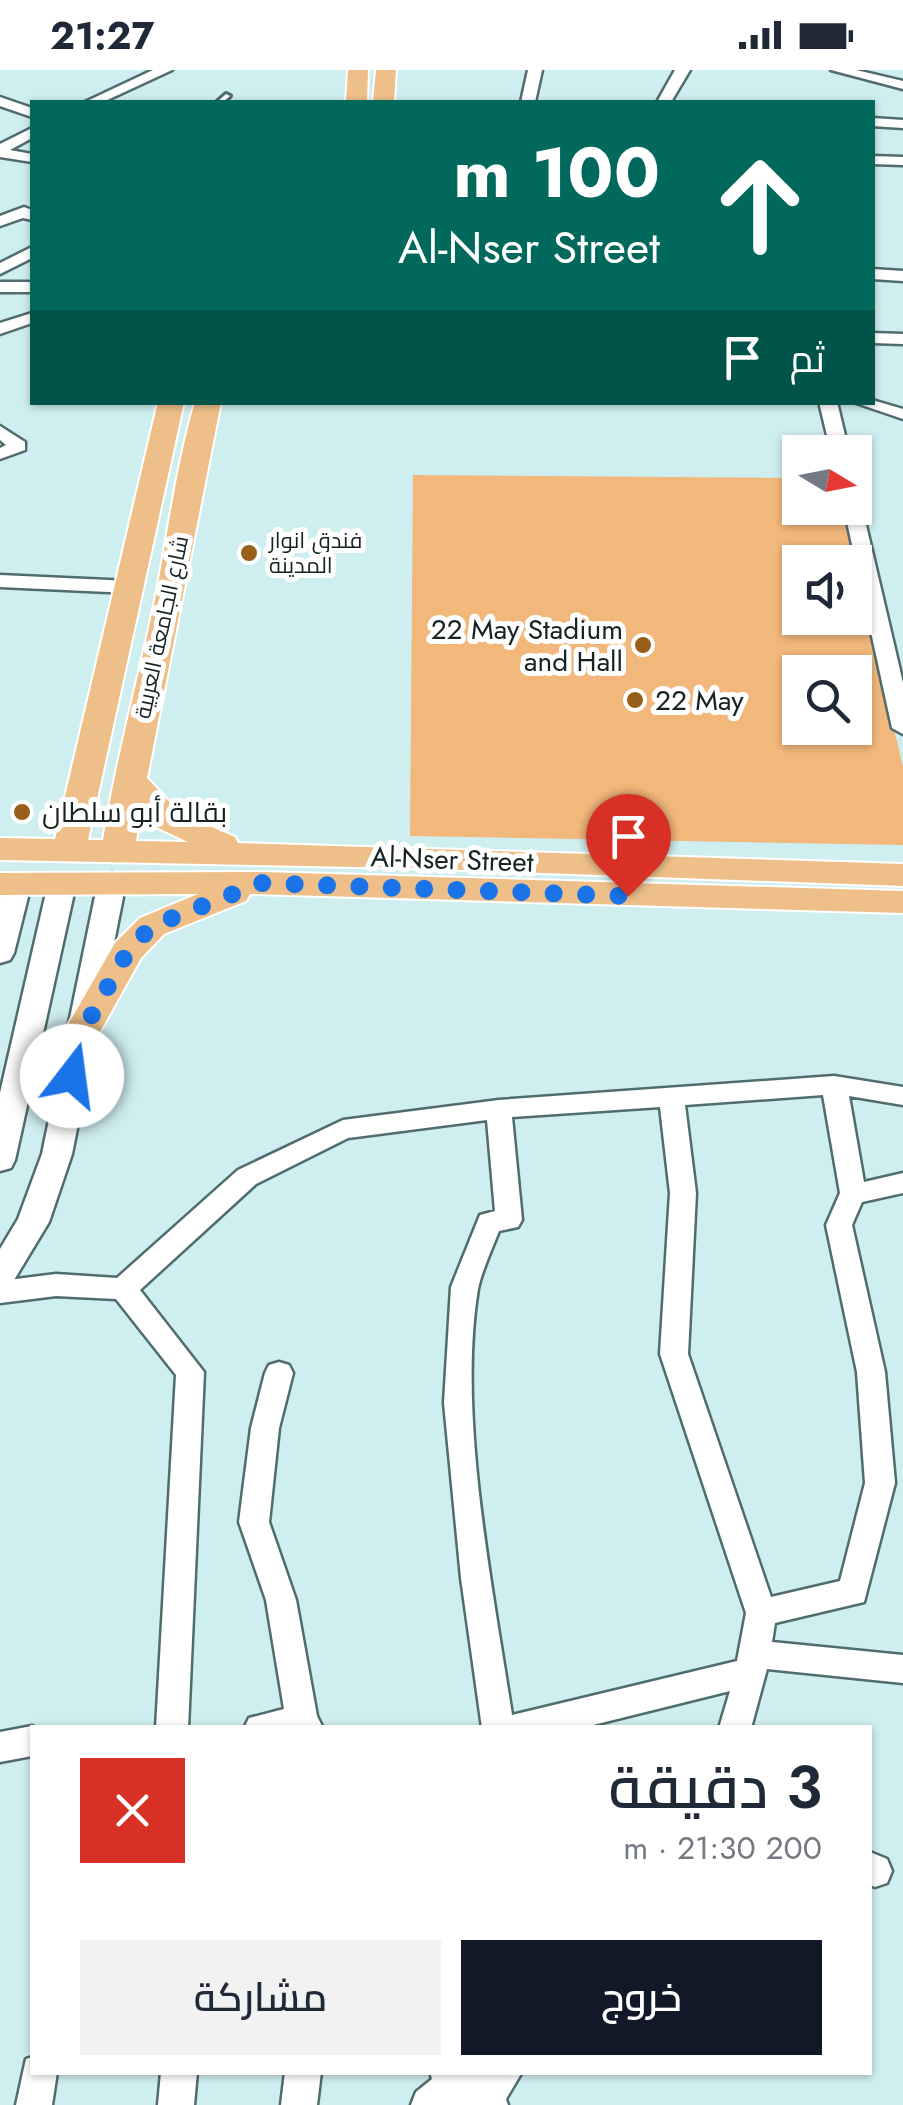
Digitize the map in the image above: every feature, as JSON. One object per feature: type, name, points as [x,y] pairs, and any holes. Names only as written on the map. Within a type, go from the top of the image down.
[{"type":"main road","points":[[357,100],[358,70]]},
{"type":"main road","points":[[384,100],[386,70]]},
{"type":"main road","name":"شارع الجامعة العربية","points":[[52,849],[53,831],[87,774],[170,405]]},
{"type":"main road","name":"شارع الجامعة العربية","points":[[115,867],[128,776],[170,600],[198,432],[207,405]]},
{"type":"main road","points":[[128,776],[168,820],[270,868]]},
{"type":"main road","name":"Al-Nser Street","points":[[0,849],[52,849],[115,867],[408,873],[903,902]]},
{"type":"main road","name":"Al-Nser Street","points":[[8,884],[62,884],[115,867]]},
{"type":"main road","points":[[79,1038],[128,951],[152,926],[270,868]]},
{"type":"main road","name":"Al-Nser Street","points":[[471,876],[903,876]]},
{"type":"street","points":[[97,100],[165,70]]},
{"type":"street","points":[[528,100],[535,70]]},
{"type":"street","points":[[665,100],[674,78],[683,70]]},
{"type":"street","points":[[838,70],[903,85]]},
{"type":"street","points":[[0,101],[30,112]]},
{"type":"street","points":[[875,122],[903,124]]},
{"type":"street","points":[[0,151],[30,133]]},
{"type":"street","points":[[0,151],[30,158]]},
{"type":"street","points":[[875,160],[903,162]]},
{"type":"street","points":[[0,204],[28,214]]},
{"type":"street","points":[[0,222],[28,214]]},
{"type":"street","points":[[0,269],[30,253]]},
{"type":"street","points":[[875,274],[903,276]]},
{"type":"street","points":[[0,287],[30,286]]},
{"type":"street","points":[[0,329],[30,319]]},
{"type":"street","points":[[875,338],[903,340]]},
{"type":"street","points":[[829,405],[836,435]]},
{"type":"street","points":[[871,405],[903,414]]},
{"type":"street","points":[[0,431],[19,446],[0,454]]},
{"type":"street","points":[[857,525],[903,728]]},
{"type":"street","points":[[0,581],[130,587]]},
{"type":"street","points":[[879,612],[903,613]]},
{"type":"street","points":[[115,867],[57,1154],[43,1201],[1,1272],[56,1286],[123,1289],[247,1178],[343,1129],[499,1109],[834,1085],[903,1096]]},
{"type":"street","points":[[0,953],[8,884]]},
{"type":"street","points":[[0,1160],[62,884]]},
{"type":"street","points":[[761,1613],[853,1592],[880,1483],[871,1372],[839,1226],[853,1193],[834,1085]]},
{"type":"street","points":[[672,1096],[683,1192],[674,1354],[761,1613],[753,1663],[736,1725]]},
{"type":"street","points":[[498,1725],[476,1578],[458,1403],[466,1288],[489,1222],[509,1220],[499,1109]]},
{"type":"street","points":[[853,1193],[881,1191],[903,1183]]},
{"type":"street","points":[[123,1289],[190,1372],[184,1472],[183,1630],[172,1725]]},
{"type":"street","points":[[279,1373],[264,1428],[254,1522],[281,1600],[304,1724]]},
{"type":"street","points":[[529,1725],[753,1663],[903,1669]]},
{"type":"street","points":[[0,1747],[30,1741]]},
{"type":"street","points":[[34,2105],[39,2075]]},
{"type":"street","points":[[176,2105],[179,2075]]},
{"type":"street","points":[[300,2105],[303,2075]]},
{"type":"street","points":[[443,2088],[494,2091]]},
{"type":"shaded area","name":"22 May Stadium and Hall","points":[[413,475],[782,478],[782,525],[846,525],[851,545],[782,545],[782,635],[872,635],[903,767],[903,845],[410,836]]},
{"type":"place","name":"فندق انوار المدينة","points":[[249,553]]},
{"type":"place","name":"22 May Stadium and Hall","points":[[643,645]]},
{"type":"place","name":"22 May","points":[[635,700]]},
{"type":"place","name":"بقالة أبو سلطان","points":[[22,812]]},
{"type":"route","points":[[72,1076],[79,1038],[128,951],[152,926],[261,883],[628,896]]}]
